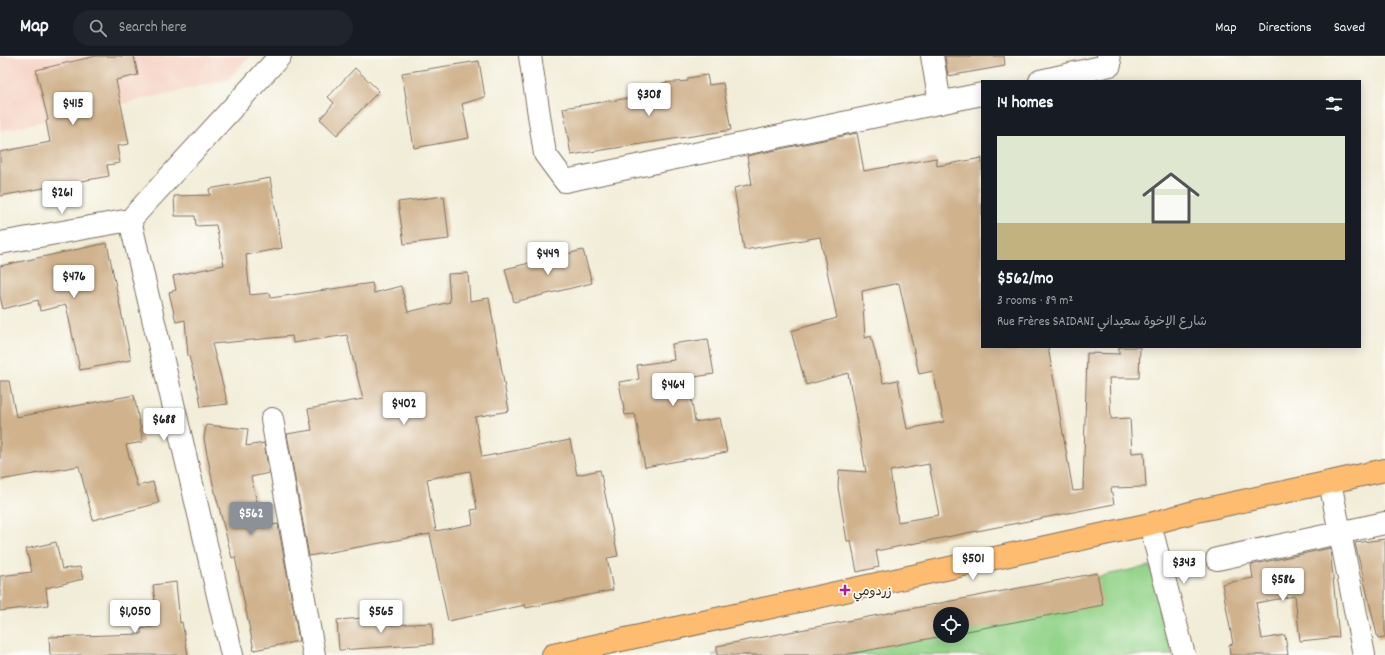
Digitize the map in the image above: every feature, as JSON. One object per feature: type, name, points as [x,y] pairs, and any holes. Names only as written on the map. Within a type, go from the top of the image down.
[{"type":"main road","points":[[553,655],[1150,524],[1197,511],[1385,470]]},
{"type":"street","points":[[0,243],[130,220],[280,56]]},
{"type":"street","points":[[530,56],[545,154],[565,181],[981,94]]},
{"type":"street","points":[[932,56],[940,103]]},
{"type":"street","points":[[1044,80],[1110,65],[1108,56]]},
{"type":"street","points":[[130,220],[232,655]]},
{"type":"street","points":[[272,419],[314,655]]},
{"type":"street","points":[[1330,482],[1364,655]]},
{"type":"street","points":[[1217,558],[1385,523]]},
{"type":"street","points":[[1150,524],[1184,655]]},
{"type":"shaded area","points":[[0,56],[250,56],[228,80],[0,131]]},
{"type":"green space","points":[[1150,566],[1173,655],[712,655],[933,610],[933,643],[969,643],[969,607],[948,607]]},
{"type":"building","points":[[96,56],[134,56],[138,75],[116,80],[129,144],[117,146],[120,163],[107,165],[109,176],[0,196],[0,152],[50,142],[46,121],[48,120],[36,70]]},
{"type":"building","points":[[945,56],[1004,56],[1005,66],[948,76]]},
{"type":"building","points":[[479,61],[485,97],[462,104],[469,138],[414,148],[402,73]]},
{"type":"building","points":[[355,68],[379,91],[337,135],[320,119],[334,103],[328,97]]},
{"type":"building","points":[[707,75],[709,85],[723,83],[731,130],[571,155],[563,108],[662,93],[662,83],[688,81],[688,78]]},
{"type":"building","points":[[857,133],[864,171],[936,158],[937,166],[981,158],[981,348],[1048,348],[1073,491],[1083,490],[1087,353],[1119,354],[1119,348],[1140,348],[1139,378],[1109,378],[1111,419],[1130,418],[1132,453],[1144,452],[1146,487],[1111,488],[1114,504],[876,551],[879,567],[857,572],[851,541],[847,541],[838,487],[839,470],[866,472],[848,373],[806,385],[791,331],[837,318],[820,237],[744,250],[734,188],[752,184],[747,156]],"holes":[[[899,283],[919,374],[933,371],[944,422],[907,429],[898,380],[883,383],[871,336],[865,338],[862,291]],[[929,464],[939,515],[898,522],[890,471]]]},
{"type":"building","points":[[270,178],[282,248],[246,255],[250,295],[270,293],[271,298],[372,283],[374,293],[401,286],[408,312],[450,302],[448,274],[468,273],[470,301],[489,298],[509,411],[475,417],[482,457],[570,440],[577,475],[600,470],[618,556],[607,558],[613,590],[526,608],[525,605],[448,621],[430,534],[309,556],[287,434],[312,430],[308,409],[363,399],[347,335],[293,343],[292,336],[212,344],[228,404],[201,407],[199,394],[188,356],[185,320],[176,322],[169,292],[176,290],[173,276],[224,265],[216,225],[196,226],[195,216],[175,216],[174,196],[210,195],[209,189]],"holes":[[[470,471],[477,509],[471,510],[473,524],[436,531],[427,479]]]},
{"type":"building","points":[[444,196],[449,239],[404,244],[398,202]]},
{"type":"building","points":[[107,243],[131,360],[80,370],[66,305],[40,311],[38,300],[3,309],[0,297],[0,266]]},
{"type":"building","points":[[583,250],[592,283],[514,302],[505,269]]},
{"type":"building","points":[[708,339],[714,374],[688,378],[695,422],[720,418],[727,452],[645,467],[635,414],[625,415],[619,382],[639,379],[637,365],[674,360],[672,344]]},
{"type":"building","points":[[0,381],[9,381],[16,417],[134,395],[143,442],[126,445],[137,486],[153,482],[159,503],[93,520],[79,466],[0,480]]},
{"type":"building","points":[[206,425],[248,429],[246,446],[264,443],[269,473],[251,477],[263,527],[278,524],[299,641],[254,650],[235,557],[232,558],[213,484],[204,439]]},
{"type":"building","points":[[1385,539],[1385,638],[1378,639],[1355,543]]},
{"type":"building","points":[[56,542],[62,569],[80,567],[83,579],[46,588],[48,605],[0,611],[0,576],[32,572],[26,549]]},
{"type":"building","points":[[1330,548],[1339,637],[1300,641],[1295,596],[1256,603],[1262,639],[1285,635],[1288,655],[1230,655],[1229,645],[1233,644],[1222,584],[1253,578],[1251,565]]},
{"type":"building","points":[[1097,573],[1103,605],[969,631],[969,607],[933,607],[933,638],[844,655],[717,655],[717,646]]},
{"type":"building","points":[[176,582],[180,623],[182,622],[188,655],[50,655],[49,637],[141,634],[141,629],[158,626],[153,585]]},
{"type":"building","points":[[390,616],[390,625],[432,623],[433,644],[339,650],[337,620]]},
{"type":"place","name":"زردومي","points":[[845,590]]}]
